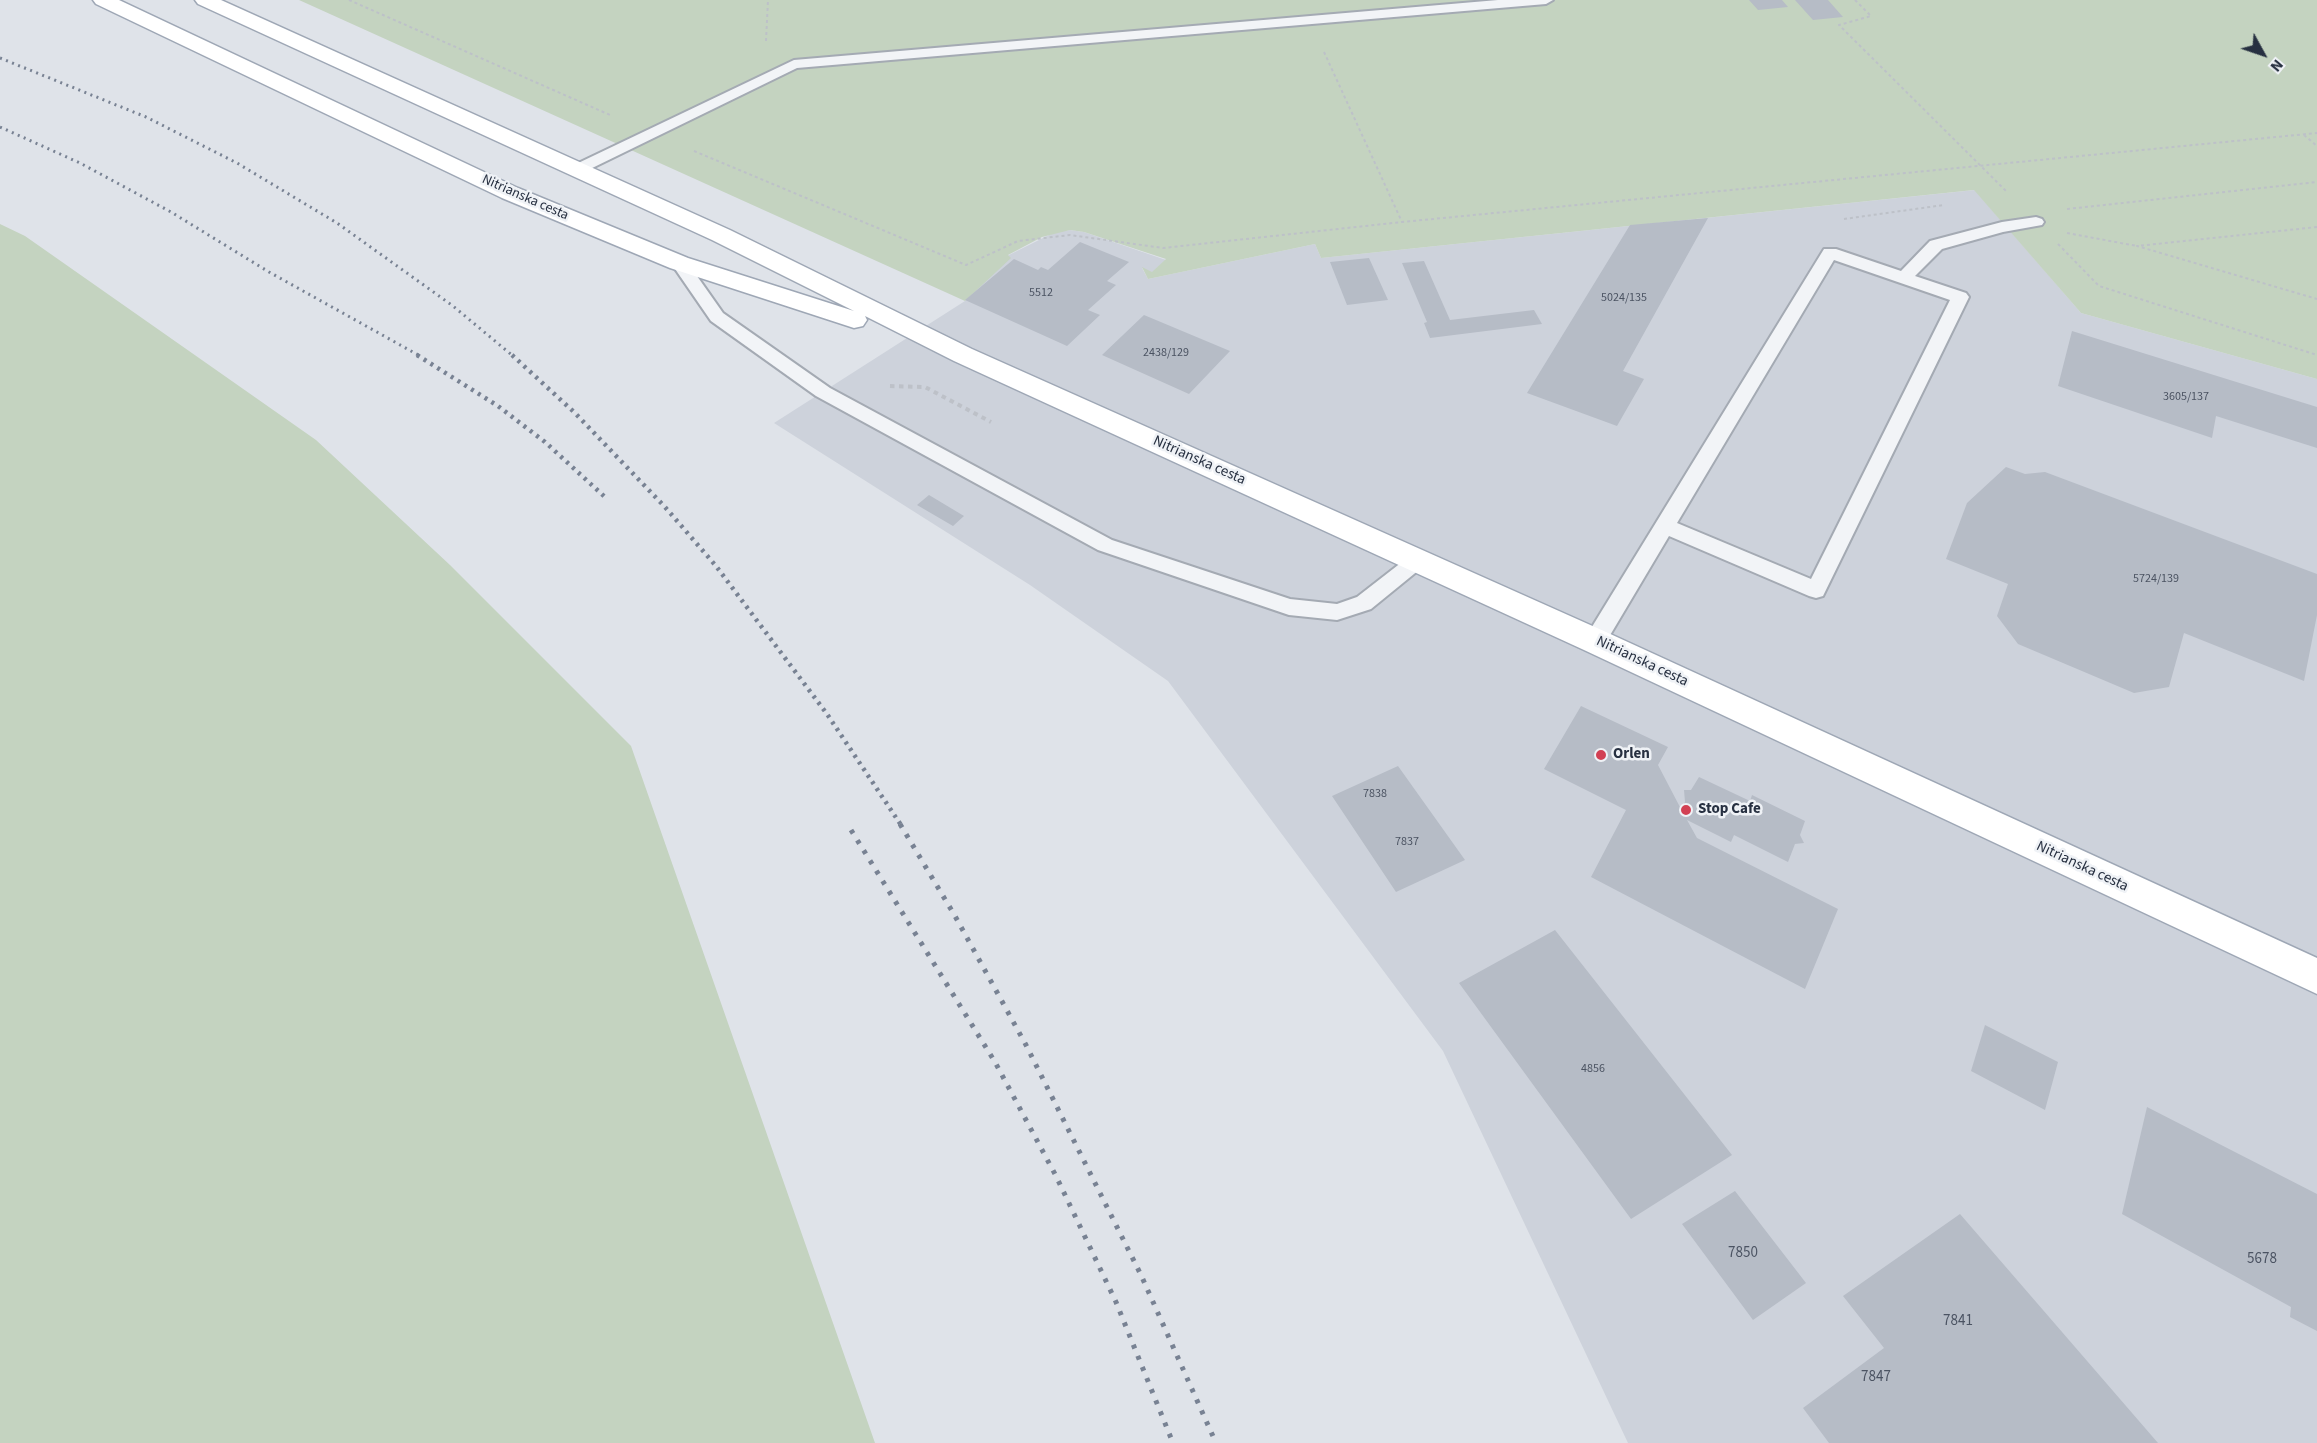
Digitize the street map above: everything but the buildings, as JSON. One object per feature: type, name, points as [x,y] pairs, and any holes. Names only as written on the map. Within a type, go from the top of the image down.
[{"type":"main road","name":"Nitrianska cesta","points":[[104,0],[510,193],[679,263],[963,355]]},
{"type":"main road","name":"Nitrianska cesta","points":[[205,0],[578,169],[721,236],[963,355],[1595,641],[2317,976]]},
{"type":"lane","points":[[578,169],[795,64],[1546,0]]},
{"type":"lane","points":[[1904,278],[1936,245],[2002,227],[2035,221]]},
{"type":"lane","points":[[1595,641],[1830,253],[1960,297],[1816,590],[1665,526]]},
{"type":"lane","points":[[679,263],[717,317],[824,392],[1105,544],[1289,607],[1337,612],[1364,603],[1418,560]]},
{"type":"path","points":[[349,0],[653,134],[966,265],[1018,241],[1050,237],[1070,236],[1163,248],[1402,222],[2317,133]]},
{"type":"path","points":[[1855,0],[1871,16],[1839,26],[2099,286],[2317,355]]},
{"type":"path","points":[[1309,20],[1402,222]]},
{"type":"path","points":[[2304,135],[2317,146]]},
{"type":"path","points":[[2035,221],[2317,182]]},
{"type":"path","points":[[1834,223],[1855,216],[1947,204]]},
{"type":"path","points":[[2035,221],[2137,246],[2317,299]]},
{"type":"path","points":[[2137,246],[2317,227]]},
{"type":"shaded area","points":[[1975,190],[2081,313],[2317,379],[2317,1443],[1628,1443],[1443,1051],[1168,681],[1030,585],[774,423],[965,301],[1007,256],[1055,232],[1070,230],[1084,232],[1166,260],[1152,273],[1142,268],[1148,279],[1315,244],[1321,258]]},
{"type":"green space","points":[[299,0],[2317,0],[2317,379],[2081,313],[1974,190],[1321,258],[1315,244],[1148,279],[1142,267],[1152,272],[1166,259],[1084,232],[1070,230],[1042,237],[1008,255],[1011,258],[965,301]]},
{"type":"green space","points":[[0,224],[25,236],[316,440],[450,565],[631,746],[875,1443],[0,1443]]},
{"type":"railway","points":[[0,58],[146,117],[237,163],[337,223],[453,306],[513,356]]},
{"type":"railway","points":[[0,127],[80,163],[171,212],[269,272],[420,356]]},
{"type":"railway","points":[[417,355],[498,406],[545,442],[606,498]]},
{"type":"railway","points":[[512,355],[575,413],[665,507],[716,566],[827,714],[901,825]]},
{"type":"railway","points":[[900,824],[955,916],[1026,1045],[1141,1275],[1216,1443]]},
{"type":"railway","points":[[851,830],[995,1062],[1056,1176],[1116,1302],[1173,1443]]},
{"type":"place","name":"Orlen","points":[[1601,755]]},
{"type":"place","name":"Stop Cafe","points":[[1686,810]]}]
